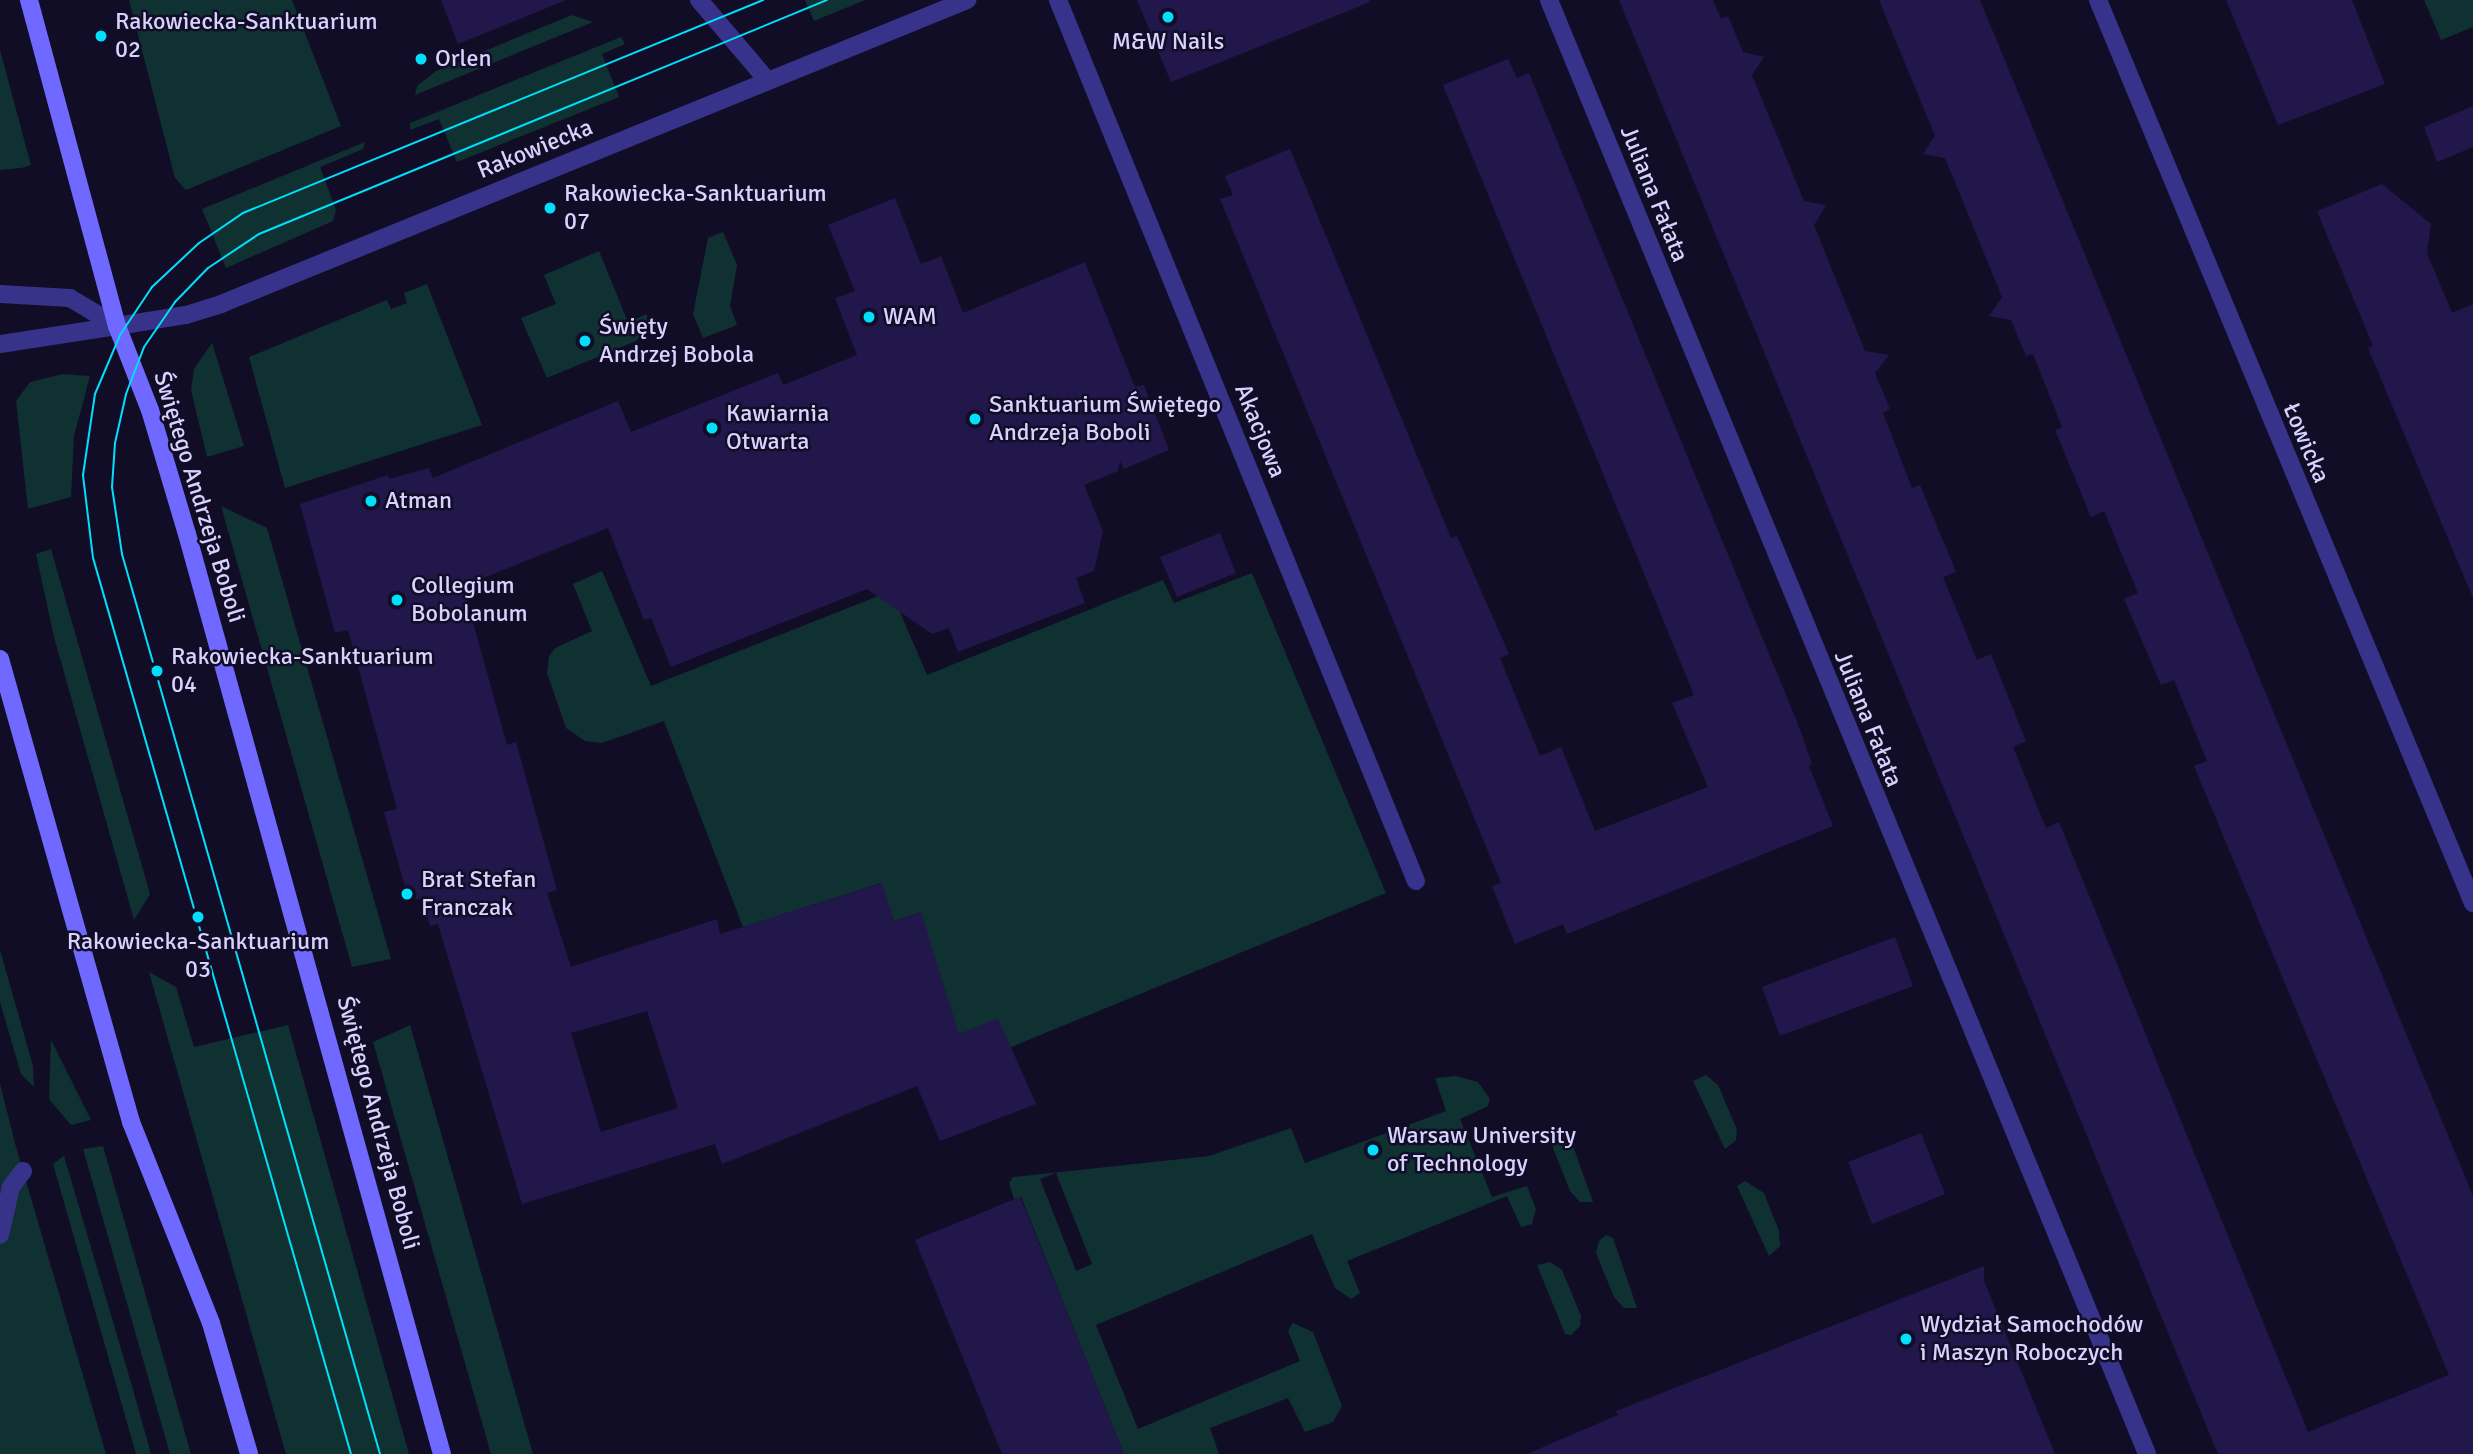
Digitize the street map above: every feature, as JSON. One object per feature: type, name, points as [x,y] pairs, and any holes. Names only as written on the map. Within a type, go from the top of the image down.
[{"type":"main road","name":"Świętego Andrzeja Boboli","points":[[29,0],[117,326],[150,410],[184,522],[442,1454]]},
{"type":"main road","points":[[0,659],[131,1122],[211,1324],[248,1454]]},
{"type":"street","points":[[699,0],[768,81]]},
{"type":"street","name":"Rakowiecka","points":[[0,344],[186,315],[221,304],[967,0]]},
{"type":"street","name":"Akacjowa","points":[[1058,0],[1416,881]]},
{"type":"street","name":"Juliana Fałata","points":[[1549,0],[2147,1454]]},
{"type":"street","name":"Łowicka","points":[[2098,0],[2473,903]]},
{"type":"street","points":[[0,294],[70,298],[117,326]]},
{"type":"street","points":[[0,1235],[11,1187],[23,1171]]},
{"type":"green space","points":[[129,0],[292,0],[341,126],[186,190],[175,178]]},
{"type":"green space","points":[[805,0],[865,0],[814,21]]},
{"type":"green space","points":[[2424,0],[2473,0],[2473,27],[2441,40]]},
{"type":"green space","points":[[572,15],[593,22],[415,95],[417,86],[436,71]]},
{"type":"green space","points":[[621,37],[625,44],[602,54],[619,97],[457,162],[439,119],[410,130],[410,123]]},
{"type":"green space","points":[[0,50],[31,165],[0,170]]},
{"type":"green space","points":[[365,142],[363,149],[320,167],[336,210],[333,221],[226,268],[202,209]]},
{"type":"green space","points":[[723,232],[737,265],[730,306],[737,325],[703,338],[693,314],[708,238]]},
{"type":"green space","points":[[599,251],[628,322],[647,314],[647,329],[636,341],[547,378],[521,318],[556,304],[544,275]]},
{"type":"green space","points":[[427,284],[482,425],[285,488],[249,357],[387,300],[391,309],[407,303],[404,293]]},
{"type":"green space","points":[[212,343],[244,446],[207,457],[191,390],[194,369]]},
{"type":"green space","points":[[63,374],[90,376],[74,436],[71,497],[28,509],[16,401],[30,382]]},
{"type":"green space","points":[[221,506],[267,528],[391,959],[352,967]]},
{"type":"green space","points":[[51,549],[150,894],[134,920],[54,637],[36,554]]},
{"type":"green space","points":[[602,571],[651,686],[891,591],[927,675],[1163,580],[1174,603],[1252,573],[1386,893],[882,1100],[868,1071],[921,912],[894,921],[881,883],[743,927],[664,721],[602,743],[585,741],[566,728],[547,673],[549,656],[555,648],[592,631],[573,584]]},
{"type":"green space","points":[[0,950],[33,1066],[34,1087],[21,1074],[0,1002]]},
{"type":"green space","points":[[149,972],[176,987],[194,1047],[288,1025],[409,1454],[286,1454]]},
{"type":"green space","points":[[410,1025],[533,1454],[491,1454],[373,1042]]},
{"type":"green space","points":[[51,1040],[91,1120],[71,1125],[49,1099]]},
{"type":"green space","points":[[1706,1075],[1718,1085],[1737,1130],[1736,1140],[1725,1149],[1693,1081]]},
{"type":"green space","points":[[1456,1076],[1478,1082],[1490,1099],[1488,1106],[1460,1119],[1492,1197],[1527,1186],[1536,1209],[1532,1224],[1521,1227],[1507,1196],[1347,1261],[1360,1293],[1351,1299],[1335,1288],[1312,1234],[1096,1325],[1138,1429],[1300,1361],[1288,1331],[1293,1323],[1313,1332],[1342,1406],[1333,1422],[1305,1432],[1288,1398],[1210,1428],[1219,1454],[1124,1454],[1021,1197],[1014,1199],[1009,1183],[1013,1177],[1209,1156],[1291,1128],[1305,1163],[1446,1111],[1435,1078]],"holes":[[[1056,1173],[1092,1264],[1076,1271],[1040,1179]]]},
{"type":"green space","points":[[0,1084],[16,1147],[106,1454],[0,1454]]},
{"type":"green space","points":[[1562,1129],[1568,1132],[1593,1202],[1580,1202],[1570,1191],[1553,1148],[1555,1135]]},
{"type":"green space","points":[[103,1146],[191,1454],[170,1454],[83,1149]]},
{"type":"green space","points":[[64,1156],[151,1454],[136,1454],[53,1164]]},
{"type":"green space","points":[[1745,1181],[1764,1193],[1779,1231],[1780,1246],[1769,1256],[1737,1186]]},
{"type":"green space","points":[[1606,1235],[1613,1238],[1637,1308],[1624,1308],[1614,1297],[1596,1253],[1599,1241]]},
{"type":"green space","points":[[1550,1262],[1562,1270],[1581,1316],[1580,1326],[1571,1335],[1565,1334],[1537,1265]]},
{"type":"building","points":[[441,0],[564,0],[564,1],[458,44]]},
{"type":"building","points":[[1137,0],[1369,0],[1370,2],[1171,82]]},
{"type":"building","points":[[1619,0],[1713,0],[1721,19],[1728,16],[1743,52],[1764,57],[1752,75],[1804,201],[1826,205],[1814,225],[1865,351],[1889,355],[1875,373],[1890,409],[1883,413],[1912,488],[1920,485],[1956,572],[1943,577],[1977,660],[1991,654],[2026,741],[2013,747],[2046,828],[2059,822],[2308,1432],[2449,1375],[2194,766],[2207,761],[2174,680],[2161,685],[2124,599],[2138,593],[2104,511],[2091,517],[2055,430],[2062,427],[2033,354],[2026,356],[2011,320],[1989,316],[2002,297],[1945,158],[1923,154],[1935,136],[1879,0],[1980,0],[2473,1196],[2473,1454],[2218,1454]]},
{"type":"building","points":[[2226,0],[2352,0],[2385,84],[2278,125]]},
{"type":"building","points":[[1508,59],[1517,78],[1529,73],[1798,724],[1812,764],[1809,766],[1833,826],[1567,934],[1563,924],[1515,944],[1492,886],[1501,883],[1220,199],[1233,195],[1225,176],[1290,149],[1451,538],[1457,536],[1509,654],[1500,658],[1540,756],[1561,747],[1595,831],[1708,787],[1672,703],[1694,695],[1443,85]]},
{"type":"building","points":[[2473,106],[2473,147],[2437,162],[2424,127]]},
{"type":"building","points":[[2382,184],[2431,224],[2427,253],[2452,313],[2473,304],[2473,598],[2368,348],[2373,346],[2317,211]]},
{"type":"building","points":[[895,198],[921,264],[941,256],[963,313],[1085,262],[1135,387],[1144,385],[1169,450],[1124,469],[1120,461],[1118,471],[1084,485],[1103,531],[1094,571],[1076,578],[1085,603],[958,652],[949,628],[932,634],[867,589],[671,667],[651,618],[644,620],[608,528],[463,586],[507,745],[516,742],[557,890],[547,893],[571,967],[717,919],[720,934],[882,883],[894,921],[921,912],[959,1034],[998,1018],[1036,1104],[940,1141],[917,1086],[722,1164],[715,1144],[522,1204],[438,924],[430,926],[422,898],[409,901],[384,812],[397,809],[348,630],[335,633],[300,504],[388,475],[389,479],[429,468],[433,478],[618,401],[631,432],[778,373],[783,385],[857,355],[835,298],[855,291],[828,225]],"holes":[[[647,1011],[678,1108],[601,1132],[571,1033]]]},
{"type":"building","points":[[1220,533],[1236,573],[1177,597],[1160,557]]},
{"type":"building","points":[[1895,937],[1913,986],[1780,1036],[1762,987]]},
{"type":"building","points":[[1921,1133],[1945,1194],[1872,1224],[1848,1162]]},
{"type":"building","points":[[1020,1197],[1124,1454],[1002,1454],[915,1240]]},
{"type":"building","name":"Wydział Samochodów i Maszyn Roboczych","points":[[1984,1266],[1984,1281],[2055,1454],[1527,1454],[1618,1415],[1616,1411]]},
{"type":"tram line","points":[[351,1454],[93,558],[83,475],[95,394],[120,335],[152,287],[199,243],[243,213],[763,0]]},
{"type":"tram line","points":[[380,1454],[122,554],[112,487],[115,443],[126,394],[144,347],[175,302],[208,268],[259,234],[827,0]]},
{"type":"place","name":"M&W Nails","points":[[1168,17]]},
{"type":"place","name":"Rakowiecka-Sanktuarium 02","points":[[101,36]]},
{"type":"place","name":"Orlen","points":[[421,59]]},
{"type":"place","name":"Rakowiecka-Sanktuarium 07","points":[[550,208]]},
{"type":"place","name":"WAM","points":[[869,317]]},
{"type":"place","name":"Święty Andrzej Bobola","points":[[585,341]]},
{"type":"place","name":"Sanktuarium Świętego Andrzeja Boboli","points":[[975,419]]},
{"type":"place","name":"Kawiarnia Otwarta","points":[[712,428]]},
{"type":"place","name":"Atman","points":[[371,501]]},
{"type":"place","name":"Collegium Bobolanum","points":[[397,600]]},
{"type":"place","name":"Rakowiecka-Sanktuarium 04","points":[[157,671]]},
{"type":"place","name":"Brat Stefan Franczak","points":[[407,894]]},
{"type":"place","name":"Rakowiecka-Sanktuarium 03","points":[[198,917]]},
{"type":"place","name":"Warsaw University of Technology","points":[[1373,1150]]},
{"type":"place","name":"Wydział Samochodów i Maszyn Roboczych","points":[[1906,1339]]}]
